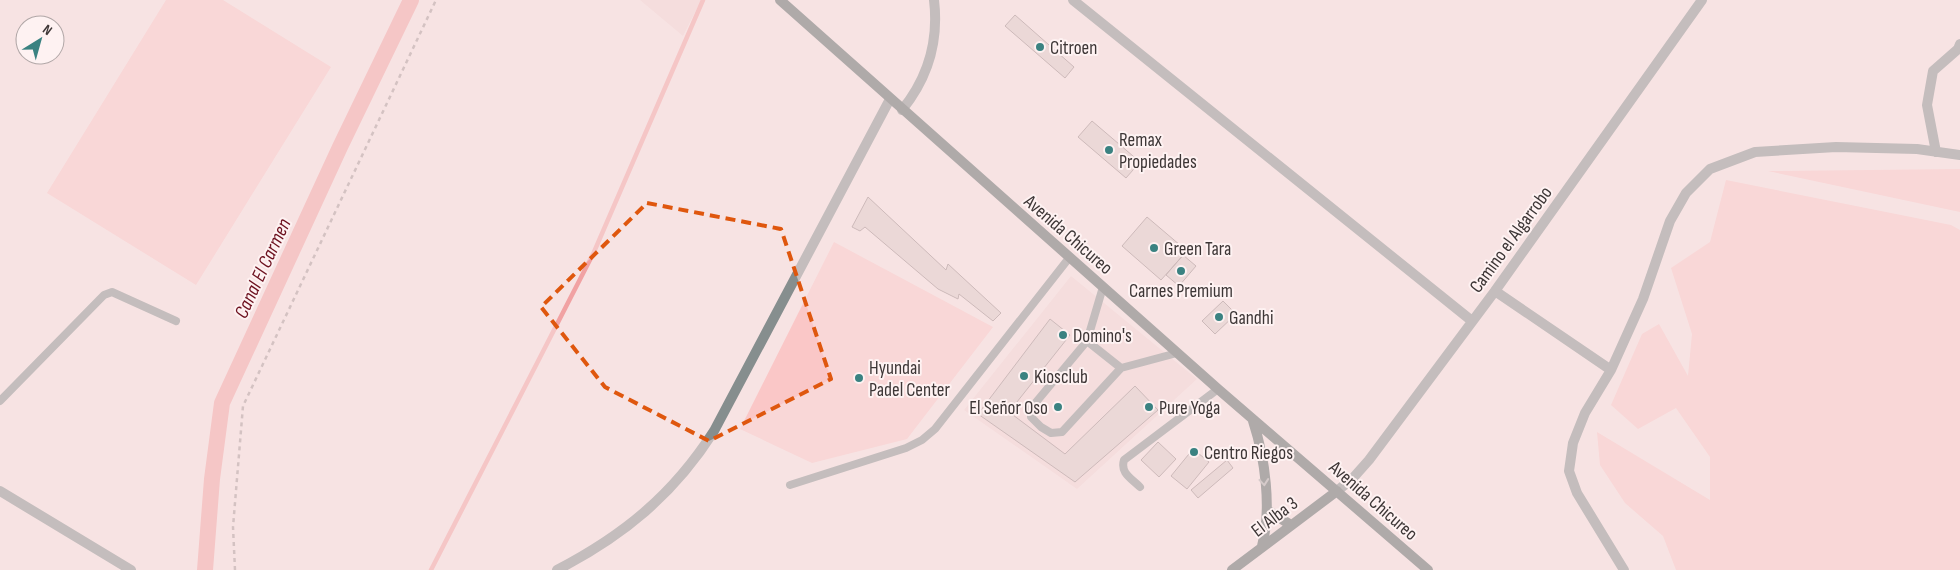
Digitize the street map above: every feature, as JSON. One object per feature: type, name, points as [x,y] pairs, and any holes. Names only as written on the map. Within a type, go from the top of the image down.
[{"type":"main road","name":"Avenida Chicureo","points":[[780,0],[1253,420],[1428,570]]},
{"type":"main road","points":[[1253,420],[1261,449],[1267,510],[1266,532],[1262,546]]},
{"type":"main road","name":"El Alba 3","points":[[1232,570],[1337,491]]},
{"type":"main road","points":[[1267,510],[1291,525]]},
{"type":"street","points":[[902,110],[919,87],[930,60],[936,27],[934,0]]},
{"type":"street","points":[[1073,0],[1472,321]]},
{"type":"street","name":"Camino el Algarrobo","points":[[1337,491],[1353,478],[1369,460],[1495,291],[1702,0]]},
{"type":"street","points":[[1936,152],[1927,105],[1933,71],[1958,49],[1960,44]]},
{"type":"street","points":[[557,570],[608,541],[631,525],[666,493],[692,463],[714,431],[890,99]]},
{"type":"street","points":[[1624,570],[1577,493],[1569,471],[1573,443],[1585,413],[1611,370],[1643,299],[1670,221],[1686,193],[1710,169],[1755,152],[1836,147],[1917,149],[1960,155]]},
{"type":"street","points":[[1495,291],[1611,370]]},
{"type":"street","points":[[0,491],[132,570]]},
{"type":"lane","points":[[790,485],[906,448],[922,440],[934,429],[1069,258]]},
{"type":"lane","points":[[1103,287],[1087,341],[1032,407],[1031,417],[1040,426],[1052,434],[1062,432],[1121,368],[1177,353]]},
{"type":"lane","points":[[0,401],[104,295],[112,292],[176,321]]},
{"type":"lane","points":[[1087,341],[1121,368]]},
{"type":"lane","points":[[1140,486],[1124,472],[1122,466],[1124,460],[1218,389]]},
{"type":"path","points":[[235,570],[233,527],[243,406],[436,0]]},
{"type":"highlighted area","points":[[647,203],[781,229],[831,379],[709,441],[605,387],[541,307]]},
{"type":"shaded area","points":[[166,0],[223,0],[331,67],[196,285],[47,193]]},
{"type":"shaded area","points":[[640,0],[701,0],[683,36]]},
{"type":"shaded area","points":[[1960,169],[1960,212],[1768,171]]},
{"type":"shaded area","points":[[1726,180],[1951,225],[1960,230],[1960,570],[1676,570],[1663,536],[1625,503],[1600,465],[1597,432],[1710,500],[1710,457],[1676,408],[1638,429],[1611,405],[1642,334],[1659,324],[1688,376],[1692,334],[1671,268],[1710,242]]},
{"type":"shaded area","name":"Hyundai Padel Center","points":[[834,242],[993,327],[907,439],[812,463],[740,429]]},
{"type":"shaded area","points":[[1071,276],[1197,379],[1077,489],[964,410]]},
{"type":"building","name":"Citroen","points":[[1015,15],[1074,67],[1065,78],[1005,26]]},
{"type":"building","name":"Remax Propiedades","points":[[1092,121],[1140,162],[1126,178],[1078,137]]},
{"type":"building","points":[[868,197],[946,270],[948,264],[1001,313],[993,321],[959,294],[958,299],[938,289],[865,227],[860,231],[852,227]]},
{"type":"building","name":"Green Tara","points":[[1147,217],[1187,251],[1161,280],[1122,246]]},
{"type":"building","name":"Carnes Premium","points":[[1183,255],[1196,266],[1179,286],[1166,275]]},
{"type":"building","name":"Gandhi","points":[[1223,301],[1236,314],[1215,334],[1202,321]]},
{"type":"building","points":[[1050,319],[1070,335],[1009,412],[1065,454],[1135,386],[1158,410],[1075,482],[978,414]]},
{"type":"building","points":[[1158,442],[1176,459],[1159,477],[1141,460]]},
{"type":"building","points":[[1193,449],[1209,462],[1187,489],[1171,476]]},
{"type":"building","points":[[1227,460],[1233,468],[1198,498],[1191,490]]},
{"type":"waterway","name":"Canal El Carmen","points":[[205,570],[212,479],[222,403],[340,147],[411,0]]},
{"type":"waterway","points":[[431,570],[594,252],[703,0]]},
{"type":"place","name":"Citroen","points":[[1040,47]]},
{"type":"place","name":"Remax Propiedades","points":[[1109,150]]},
{"type":"place","name":"Green Tara","points":[[1154,248]]},
{"type":"place","name":"Carnes Premium","points":[[1181,271]]},
{"type":"place","name":"Gandhi","points":[[1219,317]]},
{"type":"place","name":"Domino's","points":[[1063,335]]},
{"type":"place","name":"Kiosclub","points":[[1024,376]]},
{"type":"place","name":"Hyundai Padel Center","points":[[859,378]]},
{"type":"place","name":"El Señor Oso","points":[[1058,407]]},
{"type":"place","name":"Pure Yoga","points":[[1149,407]]},
{"type":"place","name":"Centro Riegos","points":[[1194,452]]}]
